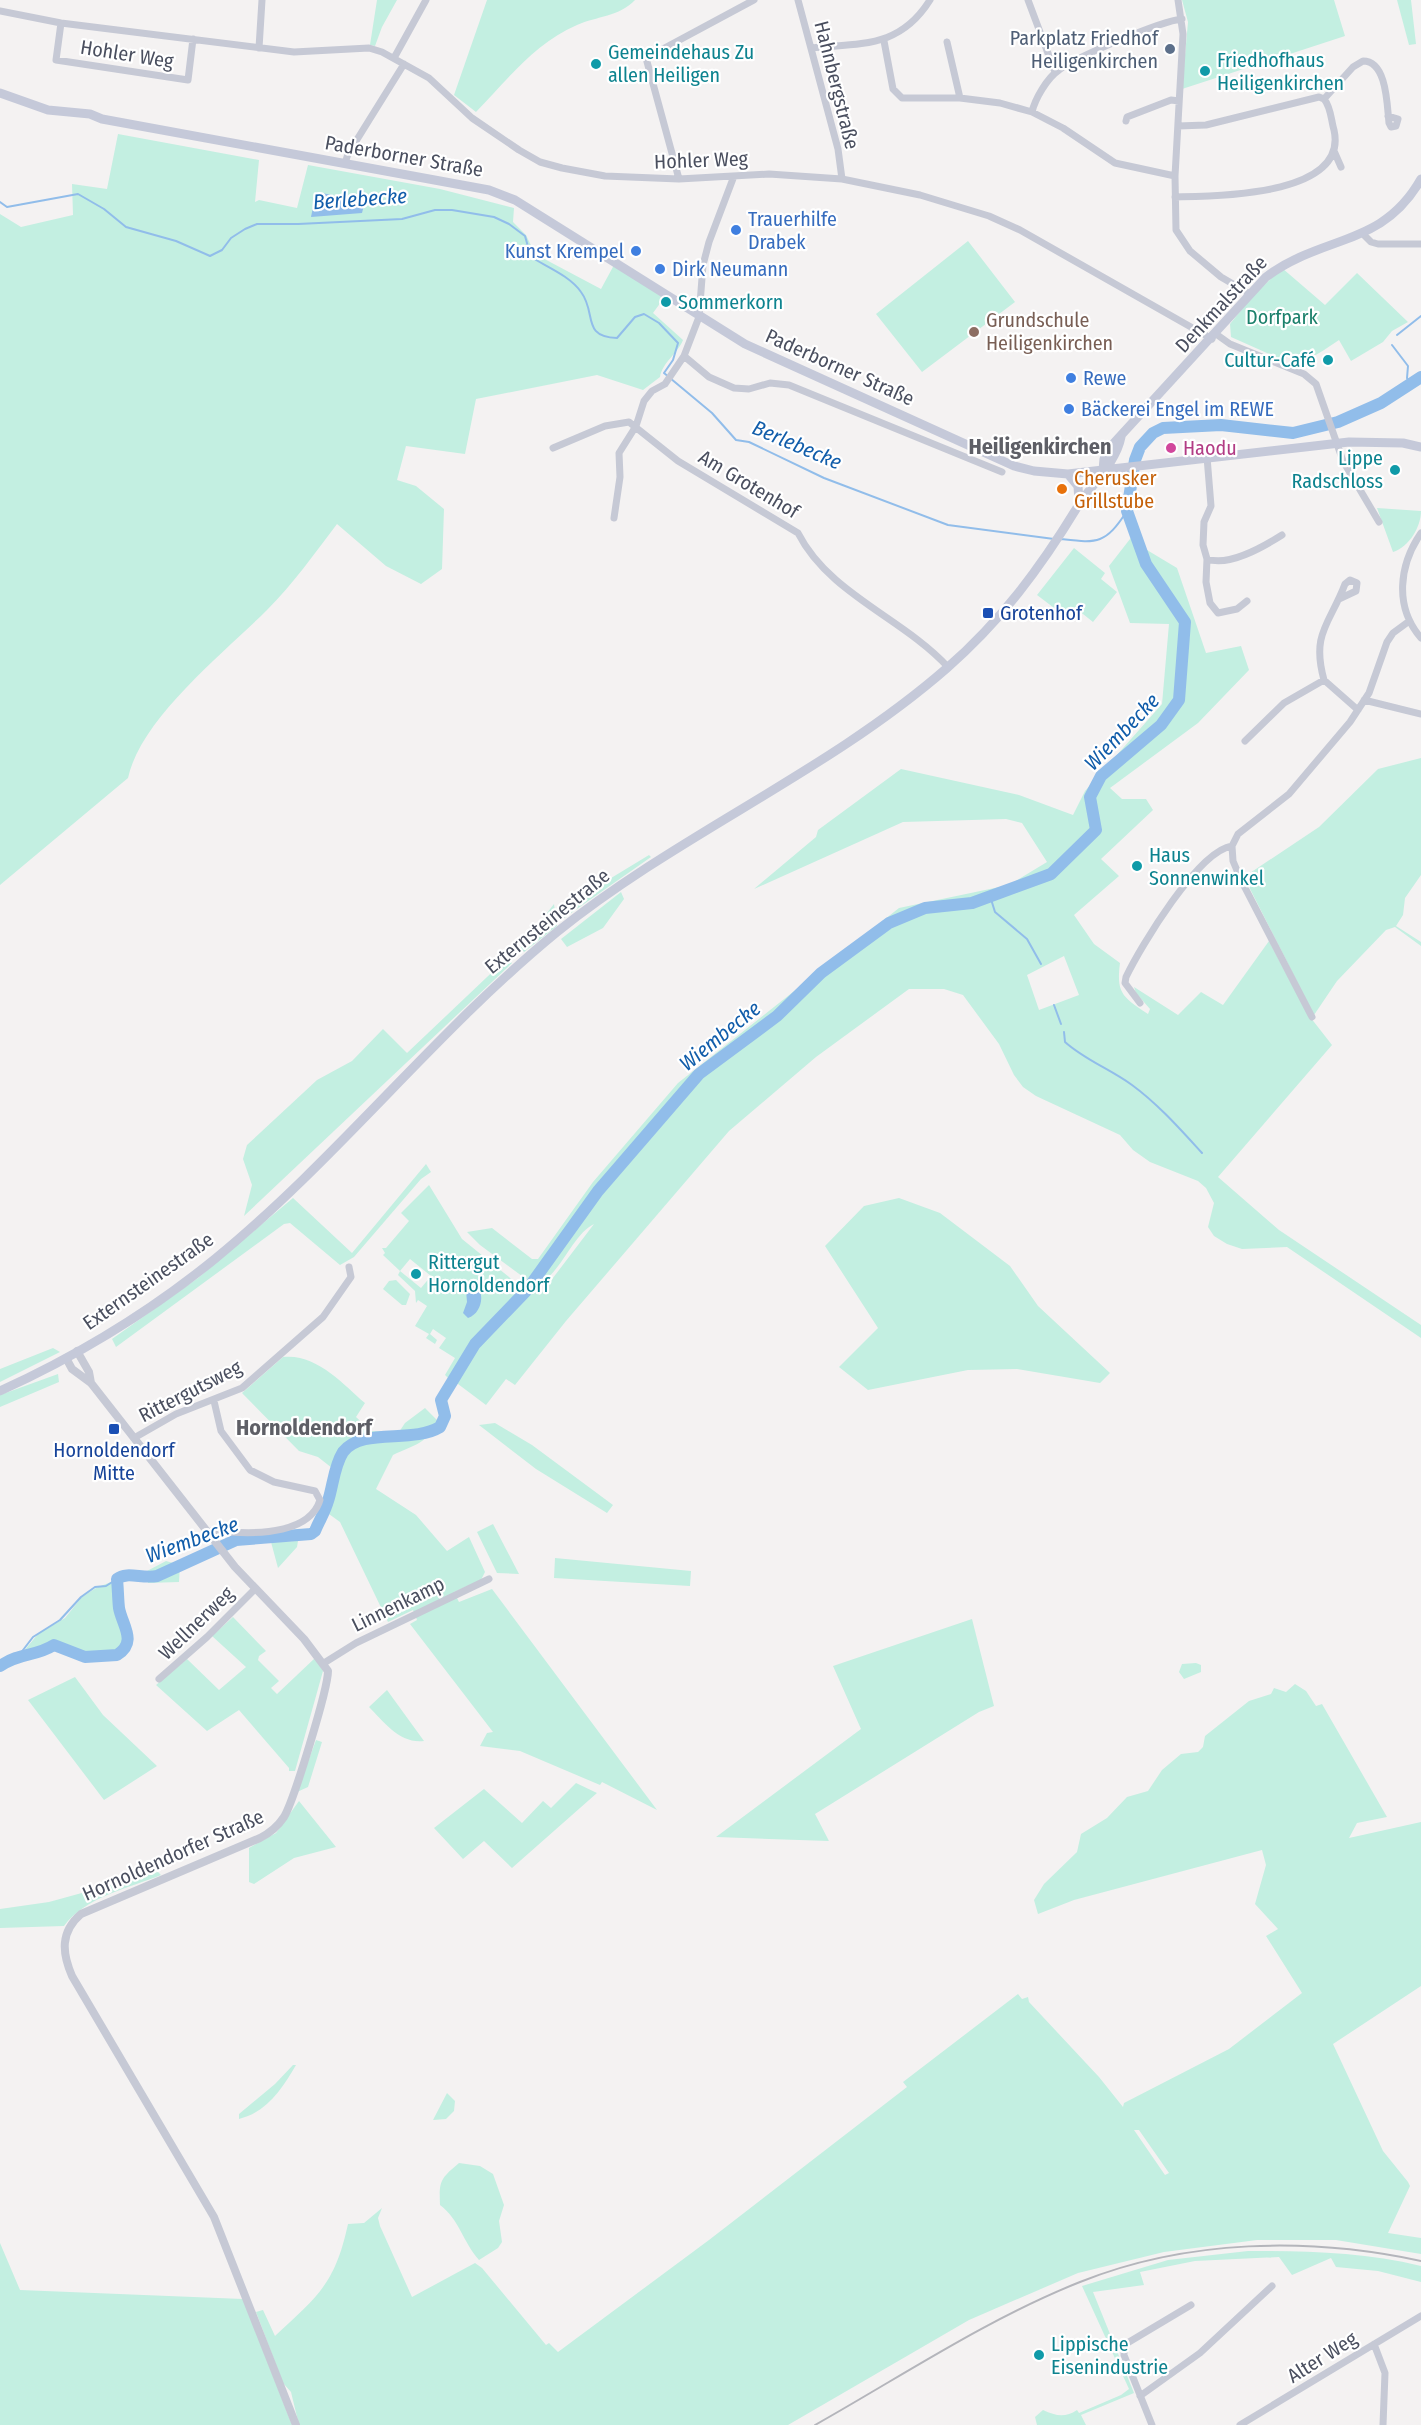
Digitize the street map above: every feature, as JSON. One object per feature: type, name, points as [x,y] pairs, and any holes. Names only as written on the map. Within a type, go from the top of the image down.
[{"type":"main road","name":"Paderborner Straße","points":[[0,93],[62,112],[90,114],[102,119],[489,190],[515,200],[699,317],[764,354],[1017,467],[1068,474],[1338,443],[1369,442],[1421,447]]},
{"type":"main road","name":"Denkmalstraße","points":[[1103,470],[1107,453],[1120,437],[1214,337],[1266,277],[1295,257],[1363,234],[1376,227],[1395,213],[1421,179]]},
{"type":"main road","name":"Externsteinestraße","points":[[0,1391],[66,1358],[186,1281],[269,1211],[447,1032],[560,930],[663,856],[865,731],[948,668],[1014,601],[1052,550],[1103,470]]},
{"type":"main road","points":[[1068,474],[1078,486],[1079,505]]},
{"type":"street","points":[[259,48],[262,0]]},
{"type":"street","points":[[394,58],[426,0]]},
{"type":"street","points":[[679,179],[646,58],[754,0]]},
{"type":"street","name":"Hahnbergstraße","points":[[798,0],[838,149],[842,179]]},
{"type":"street","points":[[812,48],[884,41],[907,26],[922,12],[930,0]]},
{"type":"street","points":[[1028,0],[1055,72]]},
{"type":"street","points":[[1178,0],[1182,19],[1175,226],[1186,247],[1221,277],[1250,294]]},
{"type":"street","name":"Hohler Weg","points":[[0,11],[61,23],[306,53],[369,48],[394,58],[444,89],[472,118],[540,162],[605,176],[679,179],[769,174],[842,179],[920,195],[989,216],[1061,251],[1214,337],[1304,374],[1318,388],[1343,461],[1379,522]]},
{"type":"street","points":[[1032,112],[1037,99],[1055,72],[1161,24],[1182,19]]},
{"type":"street","name":"Hohler Weg","points":[[61,23],[56,60],[188,80],[193,39]]},
{"type":"street","points":[[884,41],[894,89],[902,98],[960,98],[1000,103],[1032,112],[1063,128],[1115,163],[1138,170],[1175,176]]},
{"type":"street","points":[[947,42],[960,98]]},
{"type":"street","points":[[1324,99],[1353,67],[1368,61],[1378,67],[1388,116]]},
{"type":"street","points":[[345,163],[348,154],[404,64]]},
{"type":"street","points":[[1178,126],[1206,125],[1319,97],[1324,99]]},
{"type":"street","points":[[1324,99],[1335,135],[1334,151],[1341,167]]},
{"type":"street","points":[[1126,121],[1127,117],[1171,100],[1179,100]]},
{"type":"street","points":[[1175,197],[1228,195],[1279,188],[1307,176],[1325,162],[1334,151]]},
{"type":"street","points":[[614,518],[620,477],[620,453],[636,426],[644,401],[652,391],[665,384],[684,356],[699,317],[703,265],[734,176]]},
{"type":"street","points":[[1363,234],[1371,242],[1421,244]]},
{"type":"street","points":[[684,356],[709,378],[734,388],[749,389],[770,383],[789,385],[1002,472]]},
{"type":"street","points":[[553,448],[605,426],[623,422],[636,426]]},
{"type":"street","name":"Am Grotenhof","points":[[636,426],[678,461],[798,534],[808,554],[826,572],[929,646],[948,668]]},
{"type":"street","points":[[1207,457],[1211,506],[1204,522],[1203,537],[1207,559],[1207,593],[1216,611],[1229,612],[1247,601]]},
{"type":"street","points":[[1421,533],[1411,548],[1402,579],[1408,622],[1421,638]]},
{"type":"street","points":[[1207,559],[1219,563],[1263,546],[1282,535]]},
{"type":"street","points":[[1339,599],[1356,591],[1357,583],[1348,581],[1339,599],[1319,640],[1319,660],[1324,680],[1358,710]]},
{"type":"street","points":[[1312,1017],[1239,876],[1233,861],[1232,846],[1238,834],[1289,794],[1358,710],[1387,642],[1393,633],[1408,622]]},
{"type":"street","points":[[1245,741],[1284,703],[1324,680]]},
{"type":"street","points":[[1364,700],[1421,714]]},
{"type":"street","points":[[1140,1003],[1125,983],[1137,956],[1186,884],[1214,853],[1232,846]]},
{"type":"street","name":"Rittergutsweg","points":[[134,1438],[176,1414],[214,1401],[242,1388],[323,1317],[351,1276],[349,1267]]},
{"type":"street","points":[[77,1351],[89,1372],[91,1383]]},
{"type":"street","points":[[66,1358],[72,1369],[91,1383],[214,1541],[324,1663]]},
{"type":"street","points":[[208,1532],[255,1532],[294,1525],[311,1516],[320,1500],[315,1491],[274,1482],[250,1470],[221,1431],[214,1401]]},
{"type":"street","name":"Linnenkamp","points":[[324,1663],[356,1643],[489,1580]]},
{"type":"street","name":"Wellnerweg","points":[[159,1679],[207,1637],[255,1589]]},
{"type":"street","name":"Hornoldendorfer Straße","points":[[296,2425],[214,2217],[72,1976],[65,1960],[63,1947],[70,1926],[81,1914],[260,1838],[278,1825],[290,1801],[325,1691],[328,1675],[324,1663]]},
{"type":"street","points":[[1140,2396],[1200,2353],[1272,2286]]},
{"type":"street","points":[[1152,2425],[1124,2355],[1124,2345],[1191,2306]]},
{"type":"street","name":"Alter Weg","points":[[1240,2425],[1421,2316]]},
{"type":"street","points":[[1374,2344],[1385,2373],[1383,2425]]},
{"type":"green space","points":[[377,0],[397,0],[382,27],[375,46],[370,45]]},
{"type":"green space","points":[[487,0],[635,0],[622,10],[577,25],[548,42],[522,63],[476,112],[454,95]]},
{"type":"green space","points":[[1182,0],[1334,0],[1345,36],[1182,89],[1188,22]]},
{"type":"green space","points":[[1397,0],[1411,0],[1416,44],[1409,45]]},
{"type":"green space","points":[[118,134],[259,160],[255,202],[259,200],[297,208],[308,165],[440,189],[514,208],[513,222],[526,235],[535,254],[601,289],[614,265],[664,298],[653,313],[683,340],[664,367],[660,377],[643,390],[597,375],[476,399],[465,454],[406,446],[397,480],[416,486],[444,509],[442,569],[421,584],[386,566],[337,524],[277,600],[166,710],[149,732],[136,755],[128,778],[0,885],[0,214],[21,227],[73,215],[72,184],[107,189]]},
{"type":"green space","points":[[968,241],[1015,302],[922,372],[876,314]]},
{"type":"green space","name":"Dorfpark","points":[[1282,268],[1325,305],[1357,273],[1408,322],[1392,331],[1383,342],[1351,361],[1339,340],[1314,356],[1302,358],[1286,354],[1283,360],[1231,337],[1230,324],[1251,298]]},
{"type":"green space","points":[[1377,508],[1421,511],[1413,536],[1404,546],[1393,552]]},
{"type":"green space","points":[[1137,530],[1142,547],[1177,568],[1206,653],[1241,646],[1249,670],[1198,723],[1110,788],[1122,799],[1146,799],[1153,810],[1101,859],[1119,876],[1074,915],[1094,944],[1120,963],[1119,982],[1123,994],[1148,1014],[1150,1009],[1136,993],[1134,987],[1178,1015],[1201,992],[1223,1005],[1269,941],[1307,1013],[1332,1045],[1218,1177],[1279,1230],[1421,1325],[1421,1338],[1287,1247],[1242,1249],[1214,1236],[1208,1227],[1214,1203],[1206,1188],[1198,1181],[1150,1162],[1133,1150],[1120,1135],[1036,1096],[1023,1087],[1014,1075],[999,1044],[963,995],[944,989],[909,989],[816,1057],[729,1131],[566,1321],[515,1385],[506,1379],[486,1405],[454,1381],[479,1344],[531,1287],[540,1295],[594,1224],[578,1237],[551,1275],[534,1285],[480,1245],[467,1232],[492,1228],[532,1259],[538,1259],[593,1182],[678,1083],[899,908],[1009,885],[1047,862],[1022,823],[1006,819],[903,822],[754,889],[816,837],[818,830],[901,769],[1019,795],[1073,815],[1085,791],[1162,704],[1169,624],[1130,623],[1109,566]],"holes":[[[1064,956],[1079,995],[1039,1010],[1027,975]]]},
{"type":"green space","points":[[1074,548],[1105,573],[1101,579],[1117,592],[1093,622],[1078,610],[1070,620],[1037,595]]},
{"type":"green space","points":[[1421,758],[1421,875],[1405,898],[1403,915],[1396,926],[1421,942],[1421,946],[1395,927],[1386,930],[1337,981],[1314,1015],[1244,877],[1319,827],[1378,769]]},
{"type":"green space","points":[[649,855],[651,857],[564,918],[563,910],[570,903]]},
{"type":"green space","points":[[621,892],[624,899],[603,928],[567,947],[561,939]]},
{"type":"green space","points":[[554,904],[557,926],[524,952],[520,948]]},
{"type":"green space","points":[[506,959],[512,963],[244,1216],[252,1185],[243,1159],[247,1145],[317,1080],[352,1061],[383,1029],[407,1053]]},
{"type":"green space","points":[[426,1164],[431,1172],[421,1179],[354,1257],[340,1265],[290,1223],[284,1224],[116,1347],[112,1339],[198,1278],[293,1198],[352,1253]]},
{"type":"green space","points":[[429,1185],[462,1239],[525,1290],[466,1352],[449,1379],[445,1375],[455,1358],[439,1348],[446,1338],[433,1329],[430,1334],[437,1340],[435,1344],[426,1338],[429,1334],[415,1326],[427,1306],[418,1300],[416,1303],[415,1291],[398,1275],[400,1271],[383,1255],[385,1253],[382,1248],[386,1248],[409,1221],[401,1213]],"holes":[[[410,1259],[431,1276],[421,1288],[400,1271]]]},
{"type":"green space","points":[[899,1198],[940,1213],[1010,1266],[1038,1306],[1110,1373],[1100,1383],[1017,1369],[968,1370],[868,1390],[839,1367],[878,1328],[825,1246],[864,1206]]},
{"type":"green space","points":[[396,1280],[410,1294],[406,1305],[402,1305],[383,1289],[389,1281]]},
{"type":"green space","points":[[53,1348],[60,1352],[0,1382],[0,1369]]},
{"type":"green space","points":[[283,1357],[307,1360],[338,1379],[365,1403],[356,1417],[371,1431],[399,1432],[405,1423],[425,1408],[437,1420],[425,1438],[414,1446],[393,1455],[376,1489],[416,1515],[447,1551],[469,1537],[485,1572],[481,1580],[454,1592],[459,1602],[492,1589],[657,1810],[602,1782],[600,1785],[520,1751],[480,1746],[487,1733],[493,1732],[410,1624],[417,1620],[413,1610],[388,1622],[340,1522],[322,1509],[332,1468],[318,1457],[299,1451],[242,1393]]},
{"type":"green space","points":[[58,1374],[59,1382],[0,1407],[0,1395]]},
{"type":"green space","points":[[495,1423],[532,1445],[613,1505],[607,1513],[536,1469],[479,1425]]},
{"type":"green space","points":[[493,1524],[519,1574],[497,1573],[477,1532]]},
{"type":"green space","points":[[298,1541],[297,1547],[278,1568],[271,1542]]},
{"type":"green space","points":[[555,1558],[691,1571],[690,1586],[554,1578]]},
{"type":"green space","points":[[166,1561],[180,1565],[179,1582],[148,1583],[147,1571]]},
{"type":"green space","points":[[116,1580],[116,1608],[127,1641],[121,1652],[86,1654],[53,1642],[46,1651],[23,1652],[38,1634],[65,1618],[82,1597]]},
{"type":"green space","points":[[233,1617],[266,1651],[259,1656],[258,1660],[279,1681],[271,1688],[277,1694],[315,1658],[323,1671],[295,1771],[289,1771],[289,1768],[239,1710],[207,1731],[156,1685],[187,1659],[219,1690],[246,1667],[212,1636]]},
{"type":"green space","points":[[972,1619],[994,1706],[979,1712],[815,1814],[829,1841],[716,1837],[861,1729],[833,1666]]},
{"type":"green space","points":[[1182,1664],[1201,1665],[1201,1672],[1184,1679],[1179,1672]]},
{"type":"green space","points":[[75,1677],[103,1715],[157,1766],[104,1800],[28,1700]]},
{"type":"green space","points":[[1295,1684],[1306,1691],[1316,1706],[1322,1704],[1387,1817],[1357,1823],[1349,1838],[1421,1822],[1421,1986],[1333,2044],[1383,2151],[1410,2186],[1388,2233],[1421,2238],[1421,2254],[1336,2240],[1257,2240],[1164,2252],[1078,2273],[969,2320],[788,2425],[299,2425],[291,2392],[283,2383],[256,2312],[263,2310],[275,2336],[314,2299],[331,2275],[348,2224],[364,2223],[382,2208],[378,2218],[380,2226],[412,2297],[475,2263],[482,2268],[546,2345],[549,2343],[558,2352],[709,2240],[907,2087],[903,2082],[1018,1994],[1022,1999],[1028,1997],[1029,2002],[1099,2077],[1123,2107],[1124,2103],[1229,2049],[1302,1993],[1266,1936],[1278,1929],[1255,1904],[1266,1865],[1262,1850],[1074,1900],[1038,1914],[1034,1900],[1044,1884],[1077,1852],[1081,1834],[1107,1818],[1127,1797],[1148,1791],[1162,1770],[1181,1754],[1198,1752],[1203,1747],[1205,1736],[1249,1701],[1271,1694],[1274,1688],[1286,1692]],"holes":[[[1134,2130],[1139,2130],[1169,2173],[1165,2175]]]},
{"type":"green space","points":[[387,1690],[424,1741],[415,1741],[400,1736],[369,1707]]},
{"type":"green space","points":[[316,1740],[322,1742],[308,1787],[297,1792]]},
{"type":"green space","points":[[576,1783],[597,1793],[512,1868],[484,1841],[463,1859],[434,1828],[484,1789],[522,1823],[543,1801],[551,1808]]},
{"type":"green space","points":[[299,1801],[336,1847],[294,1858],[254,1884],[249,1882],[249,1848],[276,1833]]},
{"type":"green space","points":[[158,1872],[161,1875],[95,1901],[73,1916],[64,1926],[0,1928],[0,1909],[49,1902]]},
{"type":"green space","points":[[293,2065],[296,2065],[285,2083],[266,2105],[249,2116],[239,2119],[239,2114],[275,2084]]},
{"type":"green space","points":[[447,2093],[455,2101],[454,2111],[446,2119],[433,2120]]},
{"type":"green space","points":[[459,2163],[480,2166],[493,2174],[504,2205],[499,2221],[502,2242],[498,2248],[479,2260],[452,2217],[440,2205],[442,2181]]},
{"type":"green space","points":[[0,2243],[20,2290],[243,2299],[292,2425],[0,2425]]},
{"type":"green space","points":[[1248,2251],[1335,2253],[1400,2261],[1421,2266],[1421,2282],[1378,2271],[1336,2267],[1331,2258],[1292,2275],[1279,2257],[1195,2261],[1140,2272],[1144,2285],[1093,2292],[1134,2393],[1081,2415],[1086,2425],[1037,2425],[1035,2417],[1043,2410],[1060,2415],[1077,2410],[1079,2413],[1121,2395],[1129,2389],[1082,2286],[1168,2260]]},
{"type":"water","points":[[316,192],[365,201],[362,213],[311,217]]},
{"type":"water","points":[[473,1282],[480,1290],[481,1301],[477,1311],[468,1318],[463,1313],[467,1302],[466,1290]]},
{"type":"waterway","name":"Berlebecke","points":[[0,202],[7,207],[78,194],[104,209],[126,227],[176,241],[210,256],[222,250],[231,238],[257,224],[402,219],[435,210],[452,210],[494,217],[509,224],[525,236],[531,257],[576,286],[586,300],[594,329],[598,333],[606,337],[617,338],[635,317],[644,314],[659,323],[678,343],[673,360],[664,373],[712,413],[736,440],[749,442],[824,478],[948,525],[1054,539]]},
{"type":"waterway","points":[[1397,335],[1421,316]]},
{"type":"waterway","points":[[1392,345],[1408,366],[1407,378],[1410,384]]},
{"type":"waterway","name":"Wiembecke","points":[[0,1666],[15,1658],[54,1645],[85,1657],[117,1655],[127,1645],[128,1639],[119,1608],[117,1579],[130,1575],[157,1576],[236,1540],[311,1534],[315,1531],[327,1505],[343,1452],[351,1444],[362,1440],[416,1435],[440,1427],[445,1416],[441,1400],[475,1344],[527,1290],[598,1191],[699,1074],[777,1016],[821,973],[889,923],[925,908],[972,903],[1051,874],[1096,830],[1090,797],[1101,776],[1161,725],[1179,700],[1185,622],[1146,564],[1127,511],[1135,460],[1140,447],[1153,433],[1163,428],[1221,425],[1293,433],[1338,422],[1381,403],[1421,377]]},
{"type":"waterway","name":"Berlebecke","points":[[1060,539],[1083,541],[1099,539],[1106,536],[1127,511]]},
{"type":"waterway","points":[[990,896],[995,912],[1027,939],[1041,964]]},
{"type":"waterway","points":[[1054,1005],[1061,1024]]},
{"type":"waterway","points":[[1064,1032],[1065,1042],[1142,1092],[1202,1153]]},
{"type":"waterway","name":"Wiembecke","points":[[20,1654],[33,1637],[60,1620],[81,1597],[95,1587],[106,1586],[117,1579]]},
{"type":"railway","points":[[815,2425],[945,2349],[1012,2313],[1080,2282],[1121,2268],[1163,2257],[1249,2246],[1336,2248],[1421,2261]]},
{"type":"place","name":"Parkplatz Friedhof Heiligenkirchen","points":[[1170,49]]},
{"type":"place","name":"Gemeindehaus Zu allen Heiligen","points":[[596,64]]},
{"type":"place","name":"Friedhofhaus Heiligenkirchen","points":[[1205,71]]},
{"type":"place","name":"Trauerhilfe Drabek","points":[[736,230]]},
{"type":"place","name":"Kunst Krempel","points":[[636,251]]},
{"type":"place","name":"Dirk Neumann","points":[[660,269]]},
{"type":"place","name":"Sommerkorn","points":[[666,302]]},
{"type":"place","name":"Grundschule Heiligenkirchen","points":[[974,332]]},
{"type":"place","name":"Cultur-Café","points":[[1328,360]]},
{"type":"place","name":"Rewe","points":[[1071,378]]},
{"type":"place","name":"Bäckerei Engel im REWE","points":[[1069,409]]},
{"type":"place","name":"Haodu","points":[[1171,448]]},
{"type":"place","name":"Lippe Radschloss","points":[[1395,470]]},
{"type":"place","name":"Cherusker Grillstube","points":[[1062,489]]},
{"type":"place","name":"Grotenhof","points":[[988,613]]},
{"type":"place","name":"Haus Sonnenwinkel","points":[[1137,866]]},
{"type":"place","name":"Rittergut Hornoldendorf","points":[[416,1274]]},
{"type":"place","name":"Hornoldendorf Mitte","points":[[114,1429]]},
{"type":"place","name":"Lippische Eisenindustrie","points":[[1039,2355]]},
{"type":"district","name":"Heiligenkirchen","points":[[1040,446]]},
{"type":"district","name":"Hornoldendorf","points":[[304,1427]]}]
